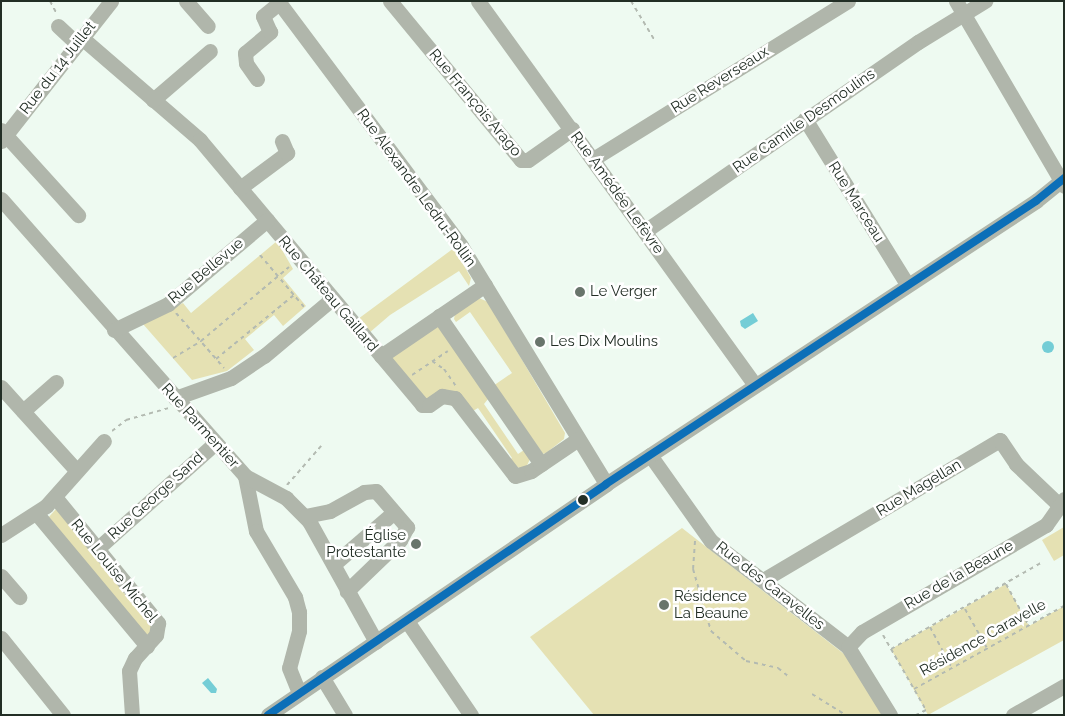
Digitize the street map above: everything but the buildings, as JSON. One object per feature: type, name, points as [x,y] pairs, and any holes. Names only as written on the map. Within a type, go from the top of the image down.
[{"type":"street","name":"Rue du 14 Juillet","points":[[3,135],[111,1]]},
{"type":"street","points":[[186,1],[208,26]]},
{"type":"street","name":"Rue François Arago","points":[[390,1],[522,160],[528,160],[572,130]]},
{"type":"street","name":"Rue Amédée Lefèvre","points":[[478,1],[755,385]]},
{"type":"street","name":"Rue Reverseaux","points":[[593,159],[848,1]]},
{"type":"street","name":"Rue Camille Desmoulins","points":[[645,231],[805,120],[961,7],[985,1]]},
{"type":"street","points":[[257,79],[245,60],[245,53],[270,32],[263,16],[279,2]]},
{"type":"street","name":"Rue Alexandre Ledru-Rollin","points":[[279,2],[461,246],[606,484]]},
{"type":"street","points":[[268,715],[606,484],[1063,182],[961,7]]},
{"type":"street","name":"Rue Château Gaillard","points":[[58,26],[193,132],[402,382],[425,406],[446,395],[455,398],[461,405]]},
{"type":"street","points":[[154,100],[210,51]]},
{"type":"street","name":"Rue Marceau","points":[[805,120],[907,284]]},
{"type":"street","points":[[3,135],[78,215]]},
{"type":"street","points":[[240,188],[287,153],[282,141]]},
{"type":"street","name":"Rue Parmentier","points":[[1,199],[114,330],[245,476],[256,531],[295,597],[299,612],[299,631],[289,668],[299,693]]},
{"type":"street","name":"Rue Bellevue","points":[[114,330],[168,304],[267,220]]},
{"type":"street","points":[[381,356],[484,285]]},
{"type":"street","points":[[178,400],[232,377],[264,356],[332,299]]},
{"type":"street","points":[[439,316],[541,464]]},
{"type":"street","points":[[22,410],[56,382]]},
{"type":"street","points":[[1,387],[77,471]]},
{"type":"street","points":[[461,405],[512,475],[524,475],[578,439]]},
{"type":"street","name":"Rue Magellan","points":[[763,580],[1000,440],[1016,464],[1061,501]]},
{"type":"street","points":[[2,533],[37,514],[104,441]]},
{"type":"street","name":"Rue George Sand","points":[[97,549],[214,442]]},
{"type":"street","name":"Rue des Caravelles","points":[[650,455],[700,528],[711,540],[848,647],[890,715]]},
{"type":"street","points":[[245,476],[279,494],[305,516],[334,564],[376,642]]},
{"type":"street","points":[[305,516],[330,511],[364,492],[376,491],[407,527],[400,540],[348,591]]},
{"type":"street","name":"Rue Louise Michel","points":[[54,497],[158,623],[156,635],[135,658],[129,671],[132,715]]},
{"type":"street","name":"Rue de la Beaune","points":[[848,647],[862,632],[1046,524],[1055,515],[1061,501]]},
{"type":"street","points":[[334,564],[394,512]]},
{"type":"street","name":"Rue Louise Michel","points":[[37,514],[147,646]]},
{"type":"street","points":[[1,576],[19,597]]},
{"type":"street","points":[[406,621],[471,715]]},
{"type":"street","points":[[1,638],[63,715]]},
{"type":"street","points":[[322,677],[346,715]]},
{"type":"street","points":[[1013,715],[1064,686]]},
{"type":"path","points":[[631,1],[654,41]]},
{"type":"path","points":[[260,255],[312,316]]},
{"type":"path","points":[[173,358],[201,340],[299,259]]},
{"type":"path","points":[[216,359],[294,295]]},
{"type":"path","points":[[168,304],[232,377]]},
{"type":"path","points":[[402,382],[458,344]]},
{"type":"path","points":[[432,361],[444,369],[456,386],[461,405]]},
{"type":"path","points":[[104,441],[126,420],[178,400]]},
{"type":"path","points":[[279,494],[322,446]]},
{"type":"path","points":[[700,528],[692,559],[711,631],[746,661],[778,668],[789,677]]},
{"type":"path","points":[[891,649],[1042,562]]},
{"type":"path","points":[[1006,584],[1029,626]]},
{"type":"path","name":"Résidence Caravelle","points":[[914,689],[1064,606]]},
{"type":"path","points":[[964,608],[987,648]]},
{"type":"path","points":[[876,624],[926,710],[916,715]]},
{"type":"path","points":[[930,627],[952,668]]},
{"type":"path","points":[[812,694],[845,715]]},
{"type":"shaded area","points":[[277,241],[293,269],[283,278],[306,306],[283,326],[274,315],[245,339],[254,350],[227,371],[192,380],[143,324],[183,303],[191,313]]},
{"type":"shaded area","points":[[454,248],[471,278],[469,286],[459,271],[390,315],[369,333],[358,319]]},
{"type":"shaded area","points":[[479,298],[488,302],[565,433],[564,439],[546,453],[543,454],[493,386],[512,373],[470,312],[456,322],[454,319],[455,314]]},
{"type":"shaded area","points":[[438,325],[488,399],[484,404],[518,454],[524,450],[530,459],[525,470],[506,463],[512,458],[478,408],[473,411],[423,398],[391,361],[391,355]]},
{"type":"shaded area","points":[[56,509],[154,623],[154,630],[146,636],[48,518]]},
{"type":"shaded area","points":[[1064,527],[1064,555],[1054,561],[1042,540]]},
{"type":"shaded area","points":[[682,528],[848,657],[882,715],[594,715],[530,637]]},
{"type":"shaded area","points":[[1006,584],[1029,626],[1064,606],[1064,640],[928,715],[891,649]]},
{"type":"water","points":[[753,313],[758,321],[745,329],[741,326],[740,321]]},
{"type":"water","points":[[1050,341],[1053,342],[1053,352],[1046,353],[1043,352],[1042,345],[1043,342]]},
{"type":"water","points":[[208,678],[217,689],[216,693],[211,693],[202,683]]},
{"type":"transit line","points":[[268,715],[606,484],[1036,201],[1064,178]]},
{"type":"place","name":"Le Verger","points":[[580,292]]},
{"type":"place","name":"Les Dix Moulins","points":[[540,342]]},
{"type":"place","name":"Église Protestante","points":[[416,544]]},
{"type":"place","name":"Résidence La Beaune","points":[[664,605]]}]
